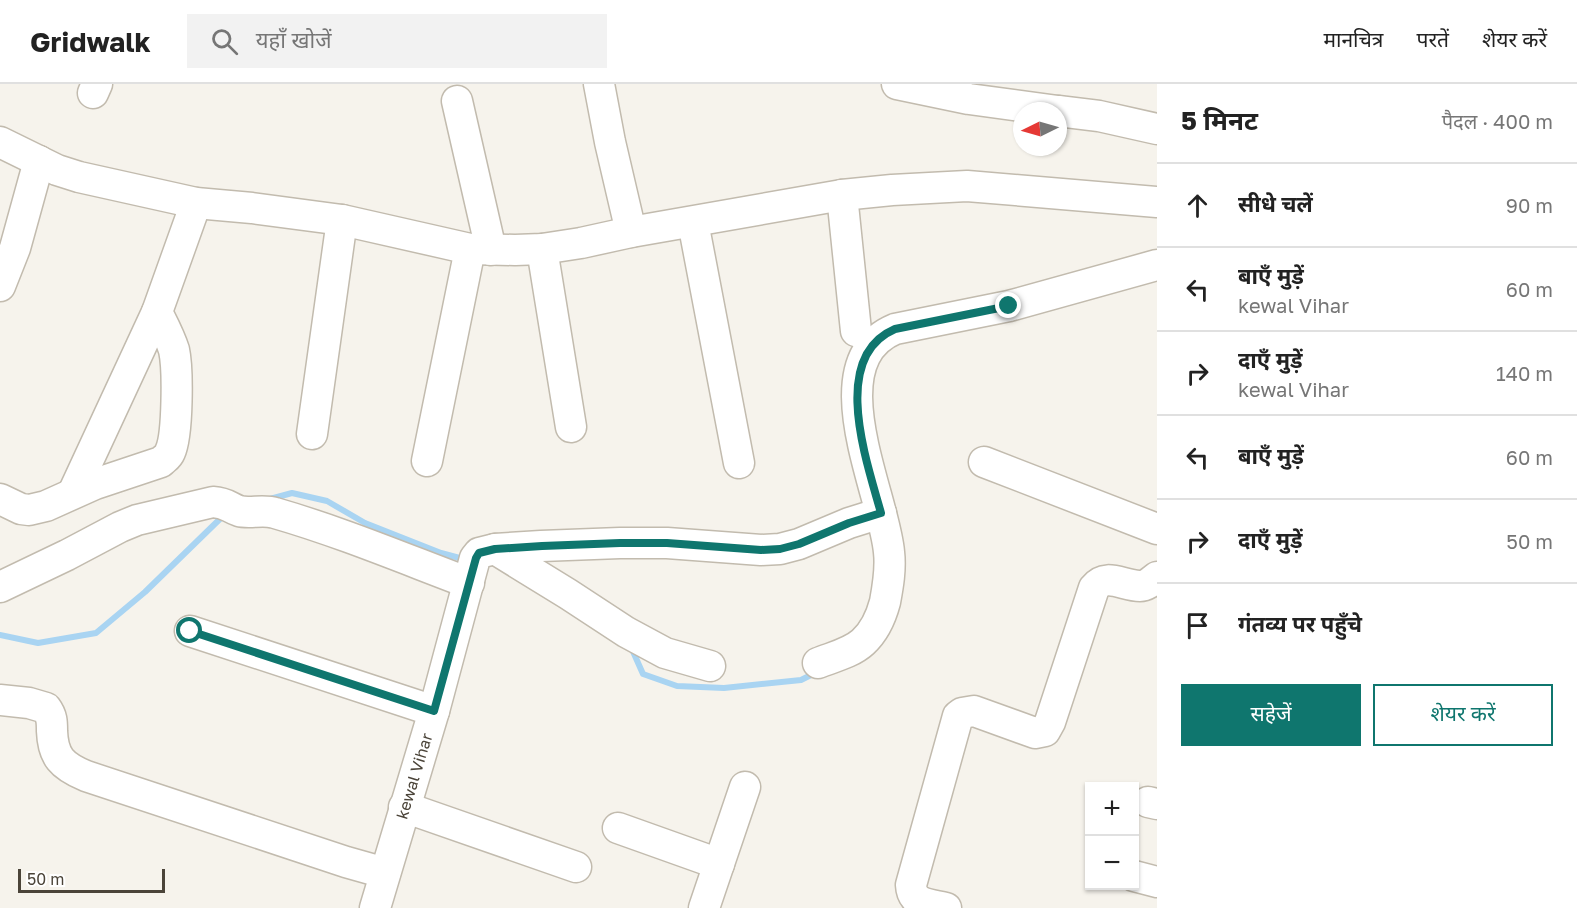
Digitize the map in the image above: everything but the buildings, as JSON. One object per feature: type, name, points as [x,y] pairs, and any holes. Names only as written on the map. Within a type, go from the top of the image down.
[{"type":"street","points":[[599,84],[610,142],[632,232]]},
{"type":"street","points":[[897,84],[969,99],[1013,105]]},
{"type":"street","points":[[427,461],[481,250],[457,101]]},
{"type":"street","points":[[1067,112],[1099,116],[1157,129]]},
{"type":"street","points":[[0,142],[57,170],[79,177],[196,203],[342,220],[481,250],[542,249],[842,195],[892,190],[967,186],[1157,202]]},
{"type":"street","points":[[0,286],[15,248],[39,161]]},
{"type":"street","points":[[842,195],[856,331]]},
{"type":"street","points":[[73,493],[157,312],[196,203]]},
{"type":"street","points":[[312,434],[342,220]]},
{"type":"street","points":[[693,222],[739,463]]},
{"type":"street","points":[[542,249],[571,427]]},
{"type":"street","points":[[818,663],[844,653],[863,642],[873,631],[882,613],[888,584],[889,551],[862,444],[856,401],[859,376],[874,342],[895,329],[1009,306],[1157,265]]},
{"type":"street","points":[[0,499],[21,509],[29,510],[46,506],[73,493],[161,462],[168,456],[172,449],[177,402],[176,365],[174,351],[157,312]]},
{"type":"street","points":[[984,462],[1157,529]]},
{"type":"street","points":[[0,587],[137,520],[213,502],[232,507],[266,510],[331,531],[478,564],[636,637],[665,653],[710,666]]},
{"type":"street","points":[[478,564],[620,543],[780,549],[881,513]]},
{"type":"street","name":"kewal Vihar","points":[[375,908],[478,564]]},
{"type":"street","points":[[946,908],[915,899],[911,893],[911,885],[958,716],[974,711],[1035,733],[1045,731],[1050,722],[1094,588],[1101,581],[1110,580],[1140,586],[1148,584],[1157,577]]},
{"type":"street","points":[[190,631],[434,711]]},
{"type":"street","points":[[0,700],[29,703],[46,708],[52,717],[52,741],[56,754],[72,771],[323,855],[385,873]]},
{"type":"street","points":[[704,908],[745,787]]},
{"type":"street","points":[[404,807],[576,867]]},
{"type":"street","points":[[618,828],[719,864]]},
{"type":"street","points":[[1139,877],[1157,882]]},
{"type":"waterway","points":[[270,499],[292,493],[327,501],[365,523],[441,553],[467,560]]},
{"type":"waterway","points":[[0,635],[38,643],[96,633],[145,592],[224,515]]},
{"type":"waterway","points":[[631,647],[643,674],[677,686],[724,688],[801,680],[815,673]]},
{"type":"route","points":[[190,631],[434,711],[473,567],[479,553],[495,549],[620,543],[780,549],[881,513],[862,444],[856,401],[859,376],[874,342],[895,329],[1009,306]]}]
